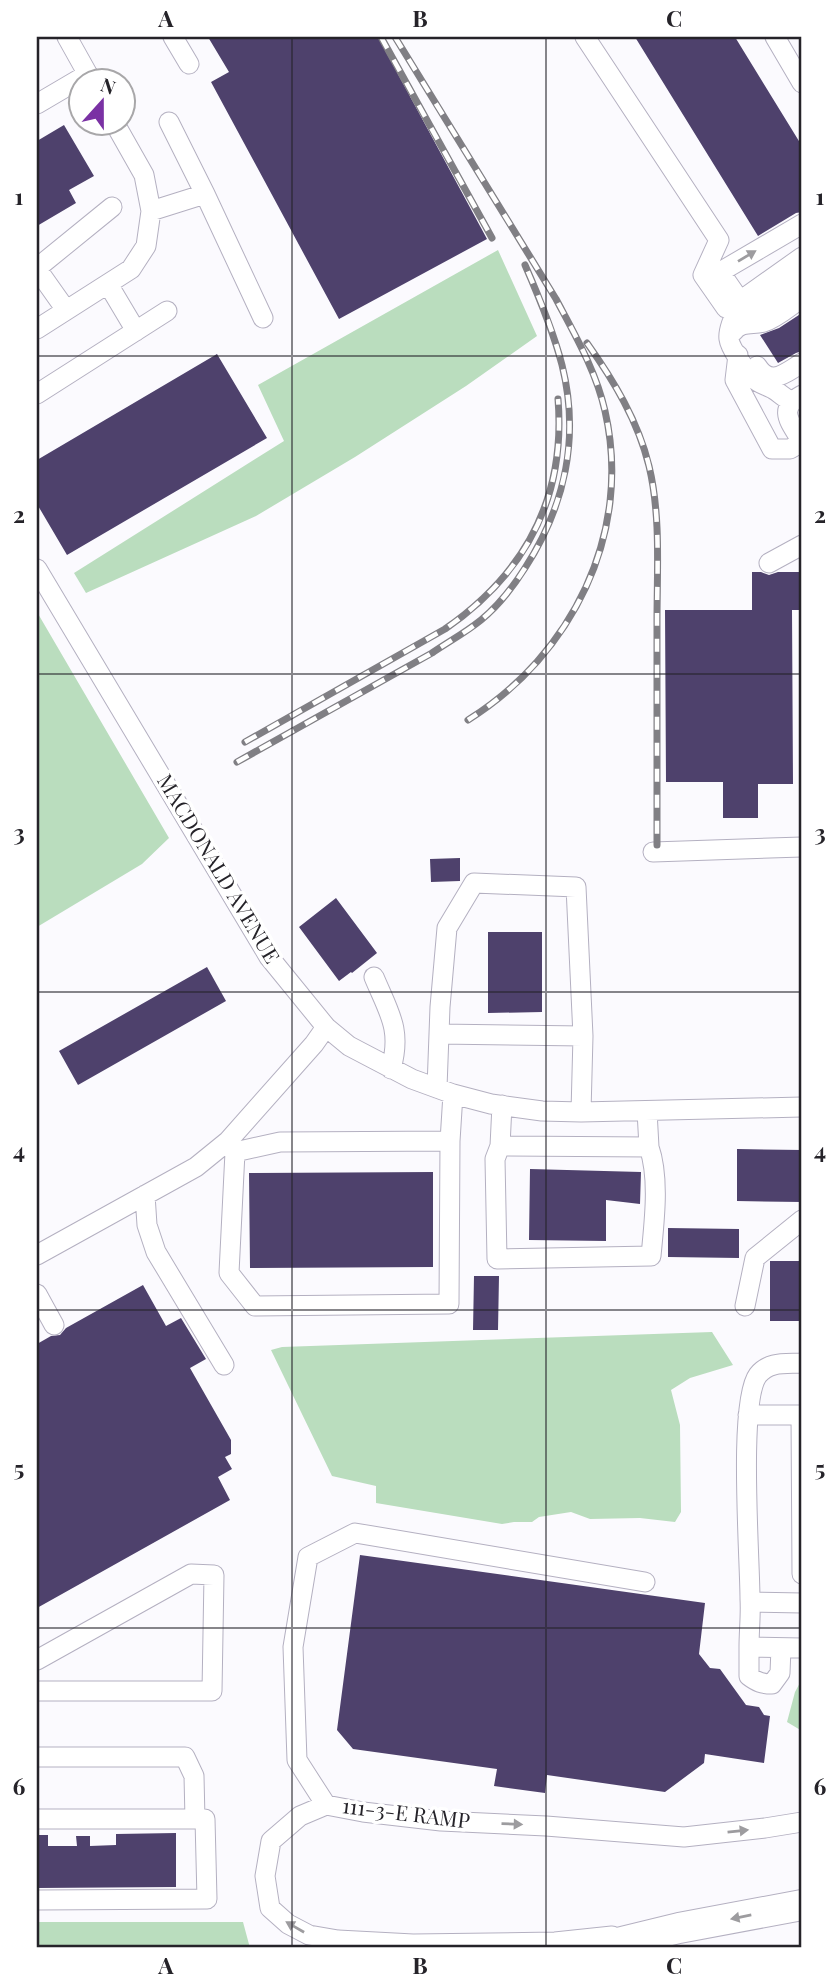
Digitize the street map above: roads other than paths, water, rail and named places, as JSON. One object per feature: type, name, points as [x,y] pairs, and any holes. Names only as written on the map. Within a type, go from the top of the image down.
[{"type":"highway","points":[[597,1948],[679,1928],[802,1905]]},
{"type":"street","points":[[173,37],[189,64]]},
{"type":"street","points":[[585,37],[719,240],[704,275],[726,308],[744,312],[765,322],[802,298]]},
{"type":"street","points":[[775,37],[802,83]]},
{"type":"street","points":[[74,39],[85,66]]},
{"type":"street","points":[[37,104],[66,89]]},
{"type":"street","points":[[169,122],[263,318]]},
{"type":"street","points":[[37,329],[131,270],[146,246],[151,211],[144,175],[122,136]]},
{"type":"street","points":[[151,211],[205,194]]},
{"type":"street","points":[[66,310],[37,269],[112,207]]},
{"type":"street","points":[[802,224],[720,272],[744,312],[740,340],[761,372],[767,377],[776,378],[802,363]]},
{"type":"street","points":[[797,397],[788,408],[787,417],[802,442],[790,449],[772,449],[736,380],[729,331],[732,322],[802,257]]},
{"type":"street","points":[[744,312],[802,279]]},
{"type":"street","points":[[108,284],[136,331]]},
{"type":"street","points":[[744,312],[802,288]]},
{"type":"street","points":[[37,394],[167,311]]},
{"type":"street","points":[[733,348],[753,378],[774,389],[785,399],[797,397]]},
{"type":"street","points":[[769,563],[802,545]]},
{"type":"street","name":"MACDONALD AVENUE","points":[[37,569],[269,957],[326,1027],[349,1046],[391,1069],[445,1091],[502,1105],[542,1111],[802,1107]]},
{"type":"street","points":[[653,852],[802,847]]},
{"type":"street","points":[[232,1147],[229,1273],[255,1306],[449,1304],[450,1141],[439,1034],[440,1007],[447,929],[474,883],[576,887],[583,1036],[581,1112]]},
{"type":"street","points":[[373,977],[395,1027],[396,1050],[391,1069]]},
{"type":"street","points":[[37,1255],[232,1147],[326,1027]]},
{"type":"street","points":[[439,1034],[583,1036]]},
{"type":"street","points":[[502,1105],[500,1146],[495,1159],[497,1259],[651,1256],[654,1162],[649,1147],[647,1111]]},
{"type":"street","points":[[232,1147],[280,1142],[450,1141]]},
{"type":"street","points":[[500,1146],[649,1147]]},
{"type":"street","points":[[145,1195],[148,1224],[156,1252],[225,1365]]},
{"type":"street","points":[[745,1306],[755,1258],[802,1220]]},
{"type":"street","points":[[37,1294],[54,1325]]},
{"type":"street","points":[[781,1648],[780,1673],[772,1684],[757,1682],[749,1676],[751,1602],[748,1415],[756,1377],[765,1368],[776,1364],[802,1363]]},
{"type":"street","points":[[748,1415],[802,1415],[802,1574]]},
{"type":"street","points":[[326,1805],[297,1760],[293,1647],[308,1558],[355,1533],[645,1582]]},
{"type":"street","points":[[37,1660],[191,1574],[214,1575],[212,1691],[37,1691]]},
{"type":"street","points":[[751,1602],[802,1604]]},
{"type":"street","points":[[749,1647],[802,1648]]},
{"type":"street","points":[[37,1757],[185,1757],[194,1776],[195,1819]]},
{"type":"street","name":"111-3-E RAMP","points":[[679,1928],[555,1942],[412,1944],[338,1940],[309,1935],[288,1924],[270,1908],[265,1876],[271,1841],[300,1816],[326,1805],[442,1821],[684,1837],[794,1823]]},
{"type":"street","points":[[794,1823],[802,1814]]},
{"type":"street","points":[[37,1819],[205,1819],[207,1899],[37,1900]]},
{"type":"railway","points":[[381,37],[492,238]]},
{"type":"railway","points":[[395,37],[556,299],[591,367],[605,411],[611,457],[610,502],[601,545],[586,587],[564,626],[537,661],[505,693],[468,720]]},
{"type":"railway","points":[[237,762],[432,653],[475,625],[510,589],[539,544],[559,496],[569,445],[569,418],[562,365],[525,265]]},
{"type":"railway","points":[[587,343],[632,417],[653,485],[658,543],[657,845]]},
{"type":"railway","points":[[245,742],[445,629],[498,583],[535,530],[547,501],[555,469],[559,435],[558,399]]}]
